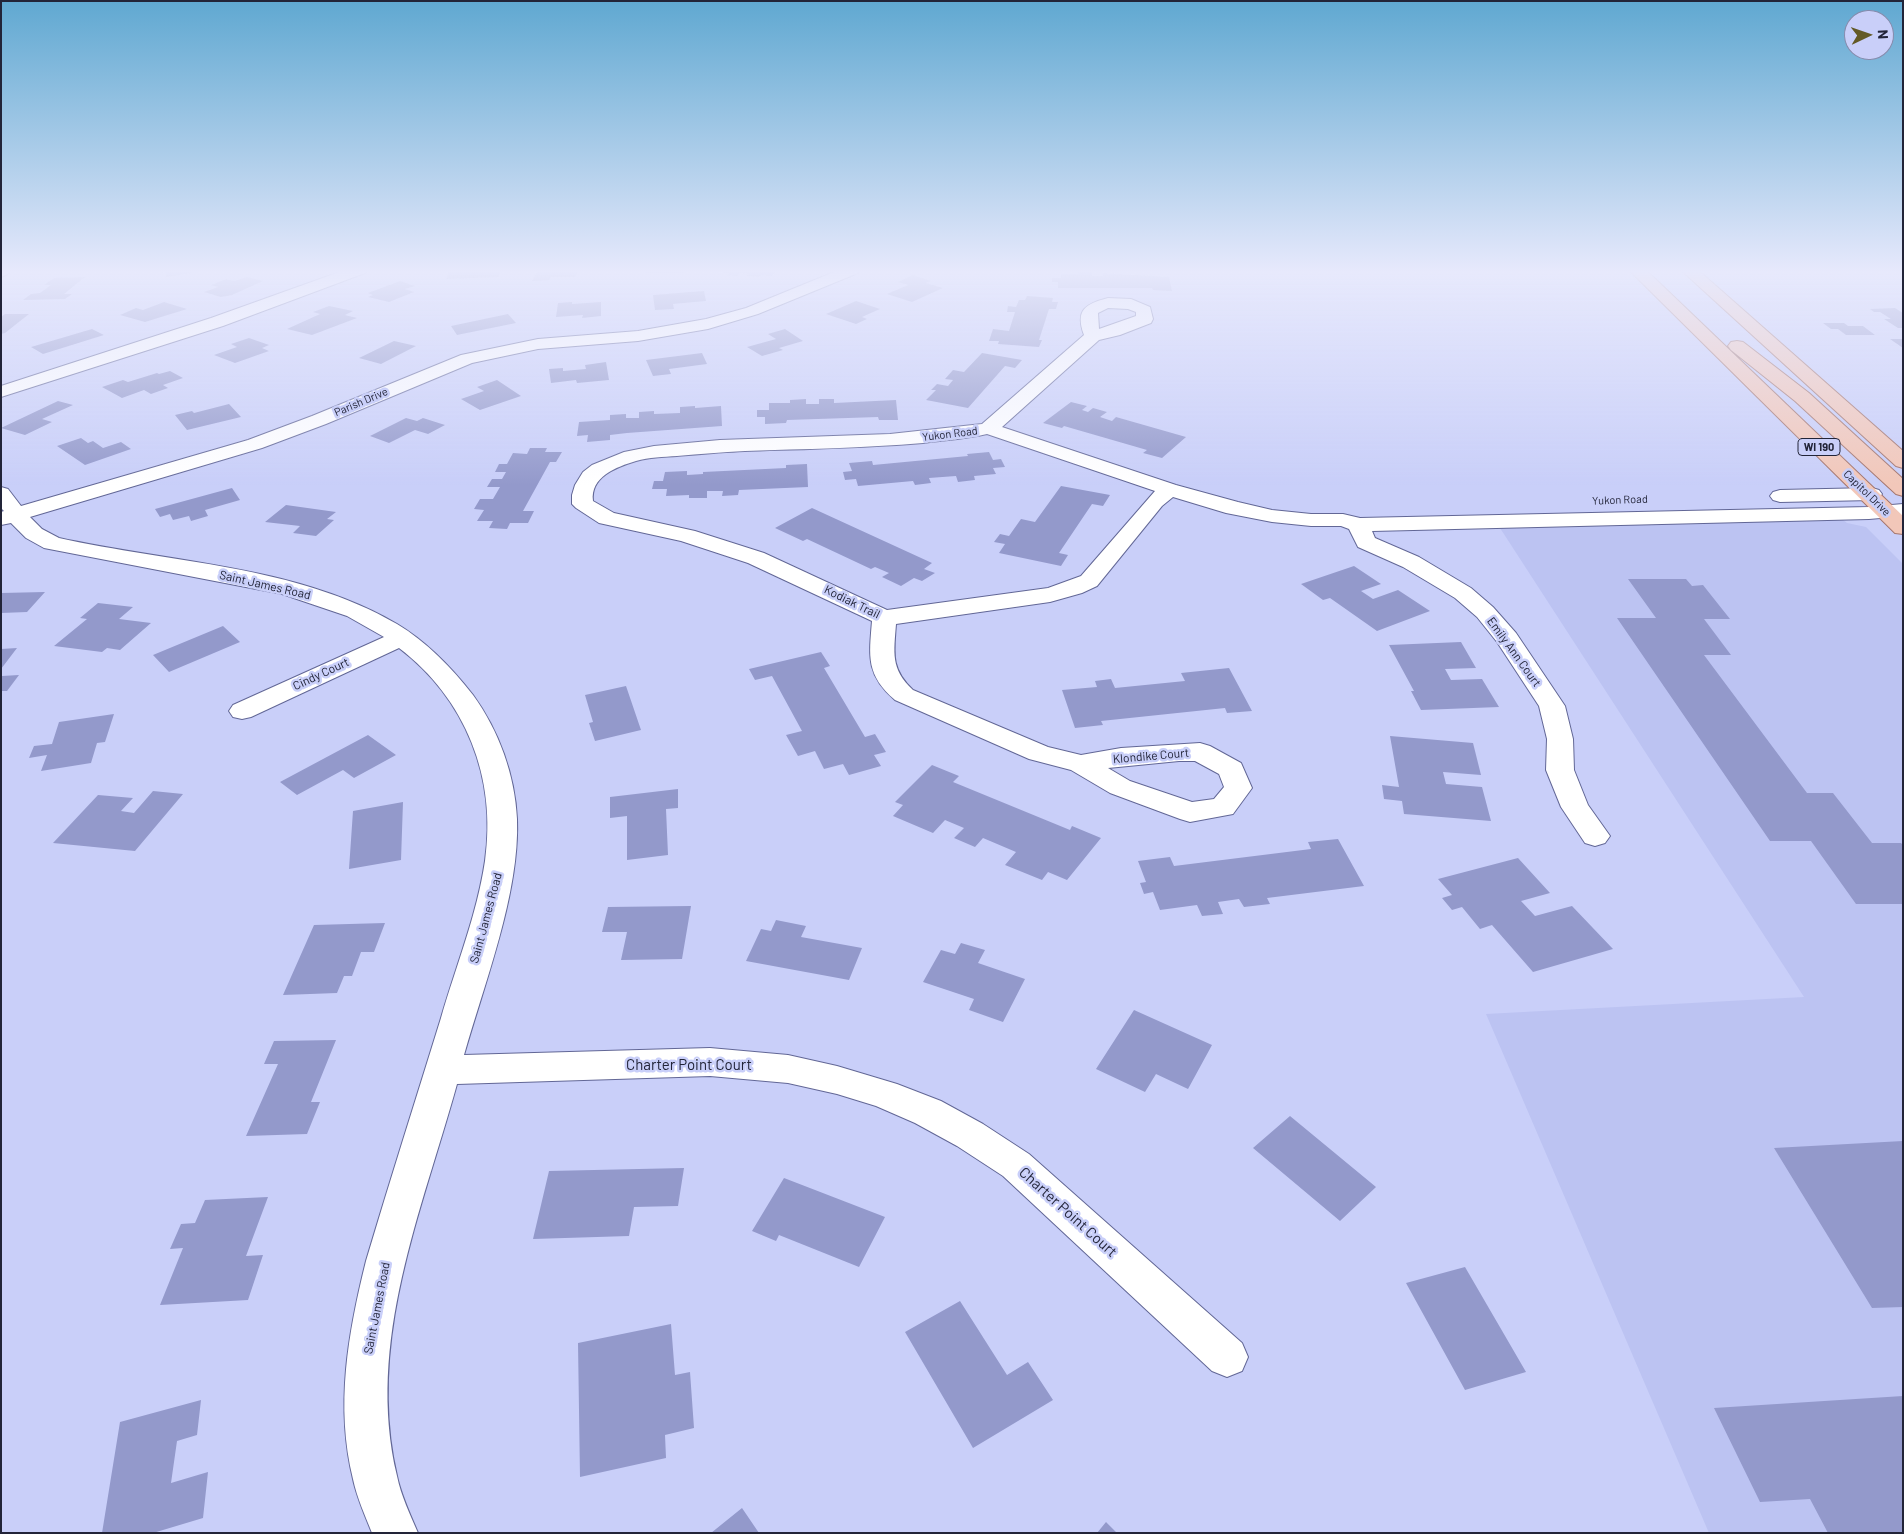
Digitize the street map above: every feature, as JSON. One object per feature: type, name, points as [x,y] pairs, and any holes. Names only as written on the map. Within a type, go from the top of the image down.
[{"type":"main road","name":"Capitol Drive","points":[[1711,342],[1868,494],[1898,500],[1903,528]]},
{"type":"main road","points":[[1730,342],[1802,397],[1898,500]]},
{"type":"main road","points":[[1769,342],[1903,462]]},
{"type":"street","points":[[1,392],[157,342]]},
{"type":"street","name":"Parish Drive","points":[[6,509],[255,444],[319,420],[467,359],[538,344],[568,342]]},
{"type":"street","points":[[989,428],[1087,342]]},
{"type":"street","name":"Yukon Road","points":[[585,485],[590,476],[614,462],[631,456],[654,452],[746,445],[890,440],[971,432],[989,428],[1169,489],[1272,516],[1311,520],[1351,522],[1898,500]]},
{"type":"street","name":"Kodiak Trail","points":[[585,485],[582,495],[583,504],[607,518],[687,536],[756,558],[884,618],[1050,595],[1074,588],[1089,581],[1155,502],[1169,489]]},
{"type":"street","name":"Yukon Road","points":[[1351,522],[1346,512],[1357,508],[1868,494]]},
{"type":"street","name":"Saint James Road","points":[[6,509],[38,537],[52,543],[293,590],[353,610],[401,638],[440,670],[455,688],[480,725],[491,754],[500,793],[501,856],[496,887],[444,1070],[388,1251],[375,1308],[366,1368],[367,1430],[376,1487],[395,1533]]},
{"type":"street","name":"Emily Ann Court","points":[[1351,522],[1366,542],[1411,562],[1463,593],[1485,612],[1507,638],[1552,706],[1560,738],[1560,770],[1575,807],[1595,836]]},
{"type":"street","name":"Klondike Court","points":[[884,618],[881,662],[890,684],[904,695],[1039,753],[1081,764],[1120,787],[1190,812],[1223,807],[1238,788],[1231,769],[1200,752],[1121,757],[1081,764]]},
{"type":"street","name":"Cindy Court","points":[[242,711],[401,638]]},
{"type":"street","name":"Charter Point Court","points":[[444,1070],[710,1062],[788,1069],[837,1080],[884,1094],[928,1112],[970,1135],[1016,1165],[1227,1357]]},
{"type":"shaded area","points":[[1842,519],[1847,523],[1866,527],[1903,564],[1903,1533],[1709,1533],[1486,1014],[1804,997],[1500,528]]},
{"type":"building","points":[[49,342],[83,342],[43,354],[31,347]]},
{"type":"building","points":[[238,342],[259,342],[269,345],[262,348],[269,351],[235,363],[214,355],[237,347],[231,344]]},
{"type":"building","points":[[393,342],[416,346],[381,364],[359,358]]},
{"type":"building","points":[[767,342],[801,342],[779,348],[783,350],[762,356],[747,347]]},
{"type":"building","points":[[999,342],[1041,342],[1039,347],[998,344]]},
{"type":"building","points":[[1894,342],[1903,342],[1903,348]]},
{"type":"building","points":[[702,353],[707,364],[669,369],[671,374],[653,376],[646,360]]},
{"type":"building","points":[[982,353],[1022,360],[1015,368],[1005,366],[968,408],[926,400],[936,390],[931,390],[937,384],[948,386],[953,380],[945,379],[953,370],[964,372]]},
{"type":"building","points":[[606,362],[609,380],[577,383],[576,380],[551,383],[549,369],[563,368],[563,371],[586,369],[585,365]]},
{"type":"building","points":[[170,371],[183,378],[163,385],[168,388],[151,394],[144,390],[122,398],[102,387],[123,380],[128,382]]},
{"type":"building","points":[[497,380],[521,396],[480,410],[461,399],[484,391],[477,387]]},
{"type":"building","points":[[806,399],[806,404],[819,404],[819,399],[834,399],[834,403],[896,400],[898,420],[879,420],[878,417],[787,420],[786,423],[765,424],[765,417],[757,417],[757,410],[769,410],[769,403],[790,403],[790,400]]},
{"type":"building","points":[[58,401],[73,405],[42,419],[52,422],[25,435],[1,428]]},
{"type":"building","points":[[1071,402],[1087,406],[1082,410],[1088,412],[1093,408],[1107,412],[1100,417],[1112,421],[1116,417],[1186,437],[1162,458],[1143,453],[1147,450],[1064,426],[1062,428],[1043,423]]},
{"type":"building","points":[[229,404],[241,417],[187,430],[175,415],[192,411],[194,413]]},
{"type":"building","points":[[695,406],[695,408],[721,406],[722,426],[610,435],[610,440],[587,442],[588,435],[577,436],[579,422],[610,420],[610,415],[626,414],[626,418],[639,418],[639,412],[654,411],[654,414],[680,413],[680,407]]},
{"type":"building","points":[[406,418],[417,421],[423,418],[445,425],[428,434],[415,430],[389,443],[370,436]]},
{"type":"building","points":[[81,438],[88,443],[93,441],[103,448],[121,442],[131,449],[85,465],[57,446]]},
{"type":"building","points":[[530,448],[547,448],[545,452],[562,452],[556,462],[550,462],[523,511],[534,511],[528,523],[510,523],[507,529],[489,528],[493,521],[477,521],[484,510],[474,509],[480,499],[493,499],[500,487],[487,487],[492,479],[502,479],[506,472],[495,472],[499,464],[507,464],[513,453],[527,454]]},
{"type":"building","points":[[989,452],[993,460],[1001,459],[1005,467],[993,468],[996,474],[974,476],[975,480],[958,482],[956,476],[929,478],[931,483],[915,485],[913,481],[858,486],[856,479],[845,480],[843,472],[852,471],[849,463],[872,461],[873,465],[968,456],[967,454]]},
{"type":"building","points":[[807,464],[808,487],[739,490],[738,495],[722,496],[723,491],[707,491],[707,498],[689,498],[689,495],[666,496],[667,489],[652,489],[654,481],[663,481],[665,472],[687,471],[687,475],[703,474],[703,472],[786,468],[786,465]]},
{"type":"building","points":[[1061,486],[1110,495],[1103,506],[1092,504],[1059,553],[1068,555],[1061,566],[999,553],[1005,544],[994,542],[1000,534],[1009,536],[1021,519],[1035,522]]},
{"type":"building","points":[[232,488],[240,500],[205,510],[208,516],[191,521],[189,516],[173,520],[170,514],[160,517],[155,509]]},
{"type":"building","points":[[286,505],[336,512],[327,519],[334,520],[316,536],[293,533],[300,526],[265,522]]},
{"type":"building","points":[[812,508],[932,563],[924,569],[935,573],[922,581],[914,578],[901,586],[882,577],[889,573],[875,567],[871,569],[807,539],[803,541],[775,528]]},
{"type":"building","points":[[1354,566],[1381,584],[1361,591],[1373,599],[1398,590],[1430,611],[1377,631],[1330,598],[1323,600],[1301,584]]},
{"type":"building","points":[[1628,579],[1686,579],[1692,586],[1703,585],[1730,619],[1704,619],[1731,655],[1704,655],[1807,793],[1833,793],[1872,843],[1901,843],[1903,845],[1903,904],[1856,904],[1811,841],[1770,841],[1617,618],[1656,618]]},
{"type":"building","points":[[45,592],[27,612],[1,613],[1,593]]},
{"type":"building","points":[[98,603],[133,607],[119,619],[151,623],[120,650],[107,648],[102,652],[54,646],[87,619],[80,618]]},
{"type":"building","points":[[223,626],[240,642],[169,672],[153,655]]},
{"type":"building","points":[[1461,642],[1476,668],[1445,669],[1451,680],[1482,679],[1499,707],[1421,710],[1411,691],[1414,691],[1389,645]]},
{"type":"building","points":[[17,648],[1,669],[1,649]]},
{"type":"building","points":[[821,652],[830,666],[824,668],[865,737],[875,734],[886,752],[874,755],[881,766],[849,775],[843,764],[824,769],[815,751],[798,756],[786,735],[802,731],[772,676],[755,680],[749,669]]},
{"type":"building","points":[[1229,668],[1252,711],[1227,713],[1225,708],[1101,721],[1103,725],[1075,728],[1062,690],[1097,687],[1095,681],[1111,679],[1115,688],[1185,681],[1181,673]]},
{"type":"building","points":[[19,675],[7,691],[1,691],[2,676]]},
{"type":"building","points":[[626,686],[641,730],[595,741],[589,723],[593,722],[585,695]]},
{"type":"building","points":[[114,714],[105,742],[97,743],[91,763],[41,771],[47,755],[29,758],[34,746],[52,744],[59,722]]},
{"type":"building","points":[[368,735],[396,755],[354,778],[343,770],[297,795],[280,782]]},
{"type":"building","points":[[1390,736],[1473,743],[1481,775],[1443,772],[1446,784],[1482,787],[1491,821],[1404,814],[1402,801],[1384,799],[1382,785],[1399,787]]},
{"type":"building","points":[[932,765],[959,776],[953,782],[1070,830],[1072,826],[1101,838],[1067,880],[1048,872],[1042,880],[1005,865],[1016,852],[983,838],[975,847],[954,838],[964,828],[945,820],[933,833],[893,816],[903,805],[895,802]]},
{"type":"building","points":[[678,789],[678,808],[666,809],[668,855],[627,860],[627,816],[610,818],[610,797]]},
{"type":"building","points":[[153,791],[183,794],[135,851],[53,843],[98,795],[133,798],[121,811],[134,813]]},
{"type":"building","points":[[403,802],[401,860],[349,869],[353,811]]},
{"type":"building","points":[[1338,839],[1364,886],[1267,898],[1270,904],[1244,907],[1239,899],[1218,902],[1223,914],[1202,916],[1197,905],[1160,910],[1153,892],[1144,894],[1140,883],[1146,882],[1138,861],[1170,857],[1174,866],[1311,849],[1308,842]]},
{"type":"building","points":[[1518,858],[1550,893],[1521,901],[1535,916],[1572,906],[1613,949],[1533,972],[1492,925],[1480,929],[1462,907],[1452,910],[1442,898],[1452,895],[1438,879]]},
{"type":"building","points":[[691,906],[682,959],[621,960],[627,932],[602,932],[608,907]]},
{"type":"building","points":[[776,920],[806,926],[801,937],[862,948],[849,980],[746,961],[761,929],[771,931]]},
{"type":"building","points":[[385,923],[374,952],[361,952],[352,976],[344,976],[337,993],[283,995],[314,925]]},
{"type":"building","points":[[961,943],[985,950],[978,963],[1025,979],[1003,1022],[969,1010],[974,999],[923,982],[941,950],[955,954]]},
{"type":"building","points":[[1134,1010],[1212,1045],[1188,1089],[1156,1074],[1145,1092],[1096,1069]]},
{"type":"building","points":[[336,1040],[311,1102],[320,1102],[307,1134],[246,1136],[278,1064],[264,1064],[274,1041]]},
{"type":"building","points":[[1290,1116],[1376,1187],[1340,1221],[1253,1148]]},
{"type":"building","points":[[1903,1141],[1903,1307],[1872,1308],[1774,1148]]},
{"type":"building","points":[[684,1168],[678,1206],[634,1207],[629,1236],[533,1239],[549,1171]]},
{"type":"building","points":[[784,1178],[885,1217],[859,1267],[779,1235],[776,1241],[752,1231]]},
{"type":"building","points":[[268,1197],[246,1256],[263,1255],[248,1300],[160,1305],[183,1248],[170,1249],[181,1224],[195,1223],[205,1200]]},
{"type":"building","points":[[1465,1267],[1526,1372],[1465,1390],[1406,1283]]},
{"type":"building","points":[[960,1301],[1007,1375],[1028,1362],[1053,1400],[973,1448],[905,1332]]},
{"type":"building","points":[[671,1324],[675,1375],[690,1372],[694,1428],[665,1435],[666,1458],[580,1477],[578,1343]]},
{"type":"building","points":[[1903,1396],[1903,1533],[1828,1533],[1810,1499],[1760,1502],[1714,1408]]},
{"type":"building","points":[[201,1400],[197,1435],[177,1441],[171,1483],[208,1472],[203,1518],[153,1533],[102,1533],[120,1422]]},
{"type":"building","points":[[742,1508],[759,1533],[711,1533]]},
{"type":"building","points":[[1106,1522],[1117,1533],[1097,1533]]}]
